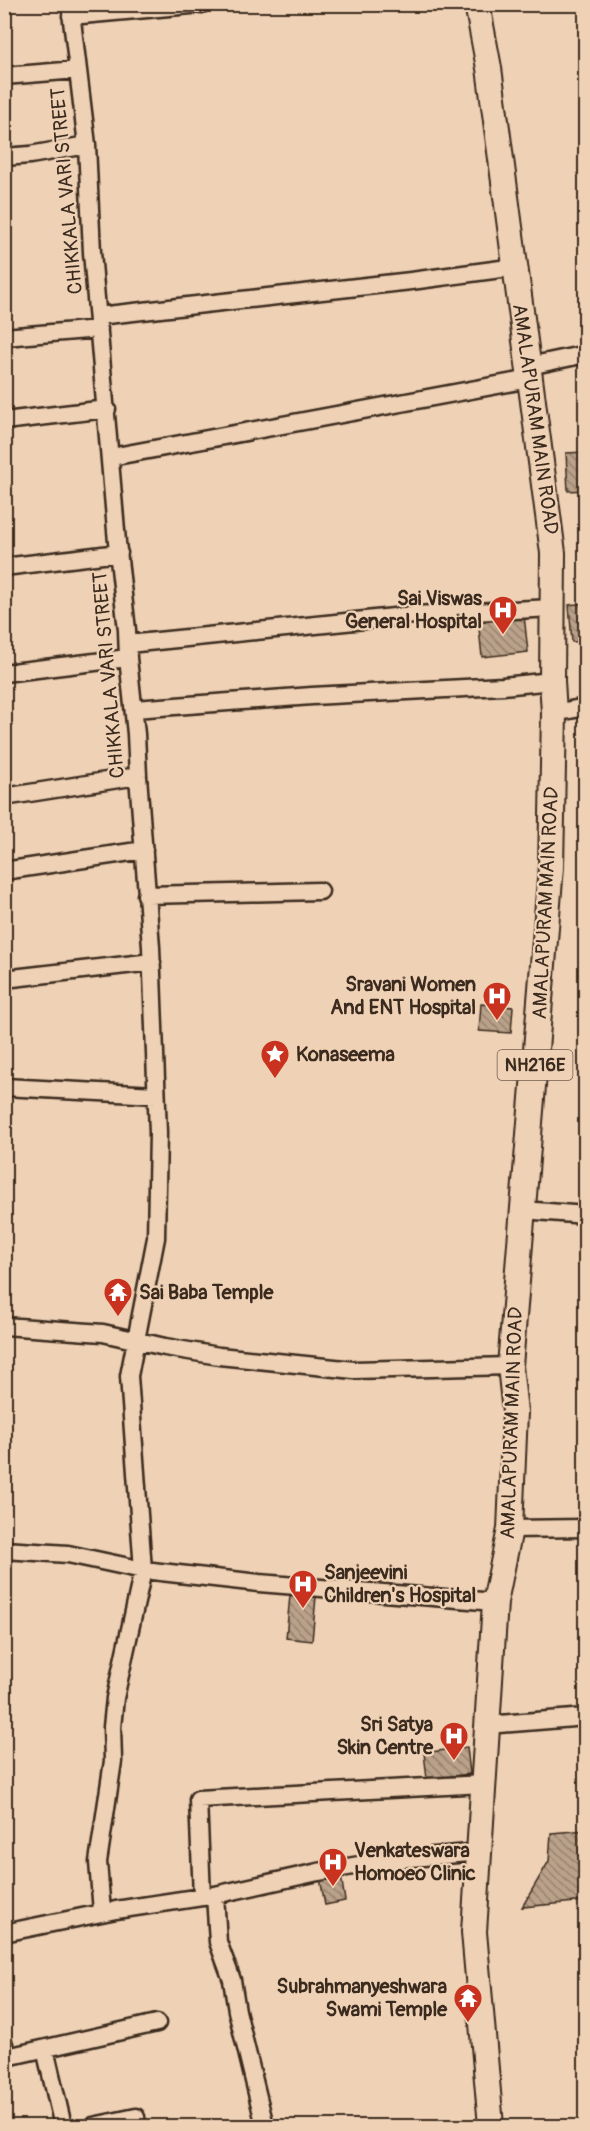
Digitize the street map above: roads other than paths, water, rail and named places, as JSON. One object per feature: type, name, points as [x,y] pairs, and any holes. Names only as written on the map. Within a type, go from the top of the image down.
[{"type":"highway","name":"AMALAPURAM MAIN ROAD","points":[[477,4],[489,68],[553,554],[554,713],[550,867],[510,1366],[515,1412],[510,1529],[495,1602],[474,1932],[491,2127]]},
{"type":"street","points":[[71,10],[202,4]]},
{"type":"street","name":"CHIKKALA VARI STREET","points":[[71,10],[87,145],[92,252],[134,709],[157,1059],[156,1238],[129,1376],[143,1570],[115,1698],[112,1727],[113,1761],[98,1862],[102,1912]]},
{"type":"street","points":[[4,76],[77,70]]},
{"type":"street","points":[[4,157],[87,145]]},
{"type":"street","points":[[4,337],[516,267]]},
{"type":"street","points":[[111,457],[530,373],[585,354]]},
{"type":"street","points":[[4,421],[107,409]]},
{"type":"street","points":[[4,567],[119,553]]},
{"type":"street","points":[[4,673],[128,651],[414,615],[553,608]]},
{"type":"street","points":[[134,709],[312,696],[491,687],[552,681]]},
{"type":"street","points":[[554,713],[585,707]]},
{"type":"street","points":[[4,797],[138,776]]},
{"type":"street","points":[[4,871],[144,850]]},
{"type":"street","points":[[146,895],[320,891]]},
{"type":"street","points":[[4,979],[152,962]]},
{"type":"street","points":[[4,1087],[103,1090],[156,1095]]},
{"type":"street","points":[[523,1210],[585,1215]]},
{"type":"street","points":[[4,1326],[103,1333],[219,1356],[354,1370],[510,1366]]},
{"type":"street","points":[[510,1529],[585,1528]]},
{"type":"street","points":[[4,1550],[68,1554],[143,1570],[258,1583],[495,1602]]},
{"type":"street","points":[[487,1725],[585,1717]]},
{"type":"street","points":[[265,2127],[237,2011],[232,1980],[218,1942],[208,1896],[198,1799],[484,1784]]},
{"type":"street","points":[[4,1933],[102,1912],[208,1896],[318,1872],[389,1860],[480,1852]]},
{"type":"street","points":[[4,2044],[7,2057],[157,2024]]},
{"type":"street","points":[[45,2049],[63,2127]]},
{"type":"street","points":[[93,2127],[136,2118],[137,2127]]},
{"type":"place","name":"Sai Viswas General Hospital","points":[[503,636]]},
{"type":"place","name":"Sravani Women And ENT Hospital","points":[[497,1022]]},
{"type":"place","name":"Konaseema","points":[[275,1080]]},
{"type":"place","name":"Sai Baba Temple","points":[[118,1318]]},
{"type":"place","name":"Sanjeevini Children's Hospital","points":[[303,1610]]},
{"type":"place","name":"Sri Satya Skin Centre","points":[[454,1762]]},
{"type":"place","name":"Venkateswara Homoeo Clinic","points":[[333,1888]]},
{"type":"place","name":"Subrahmanyeshwara Swami Temple","points":[[468,2024]]}]
